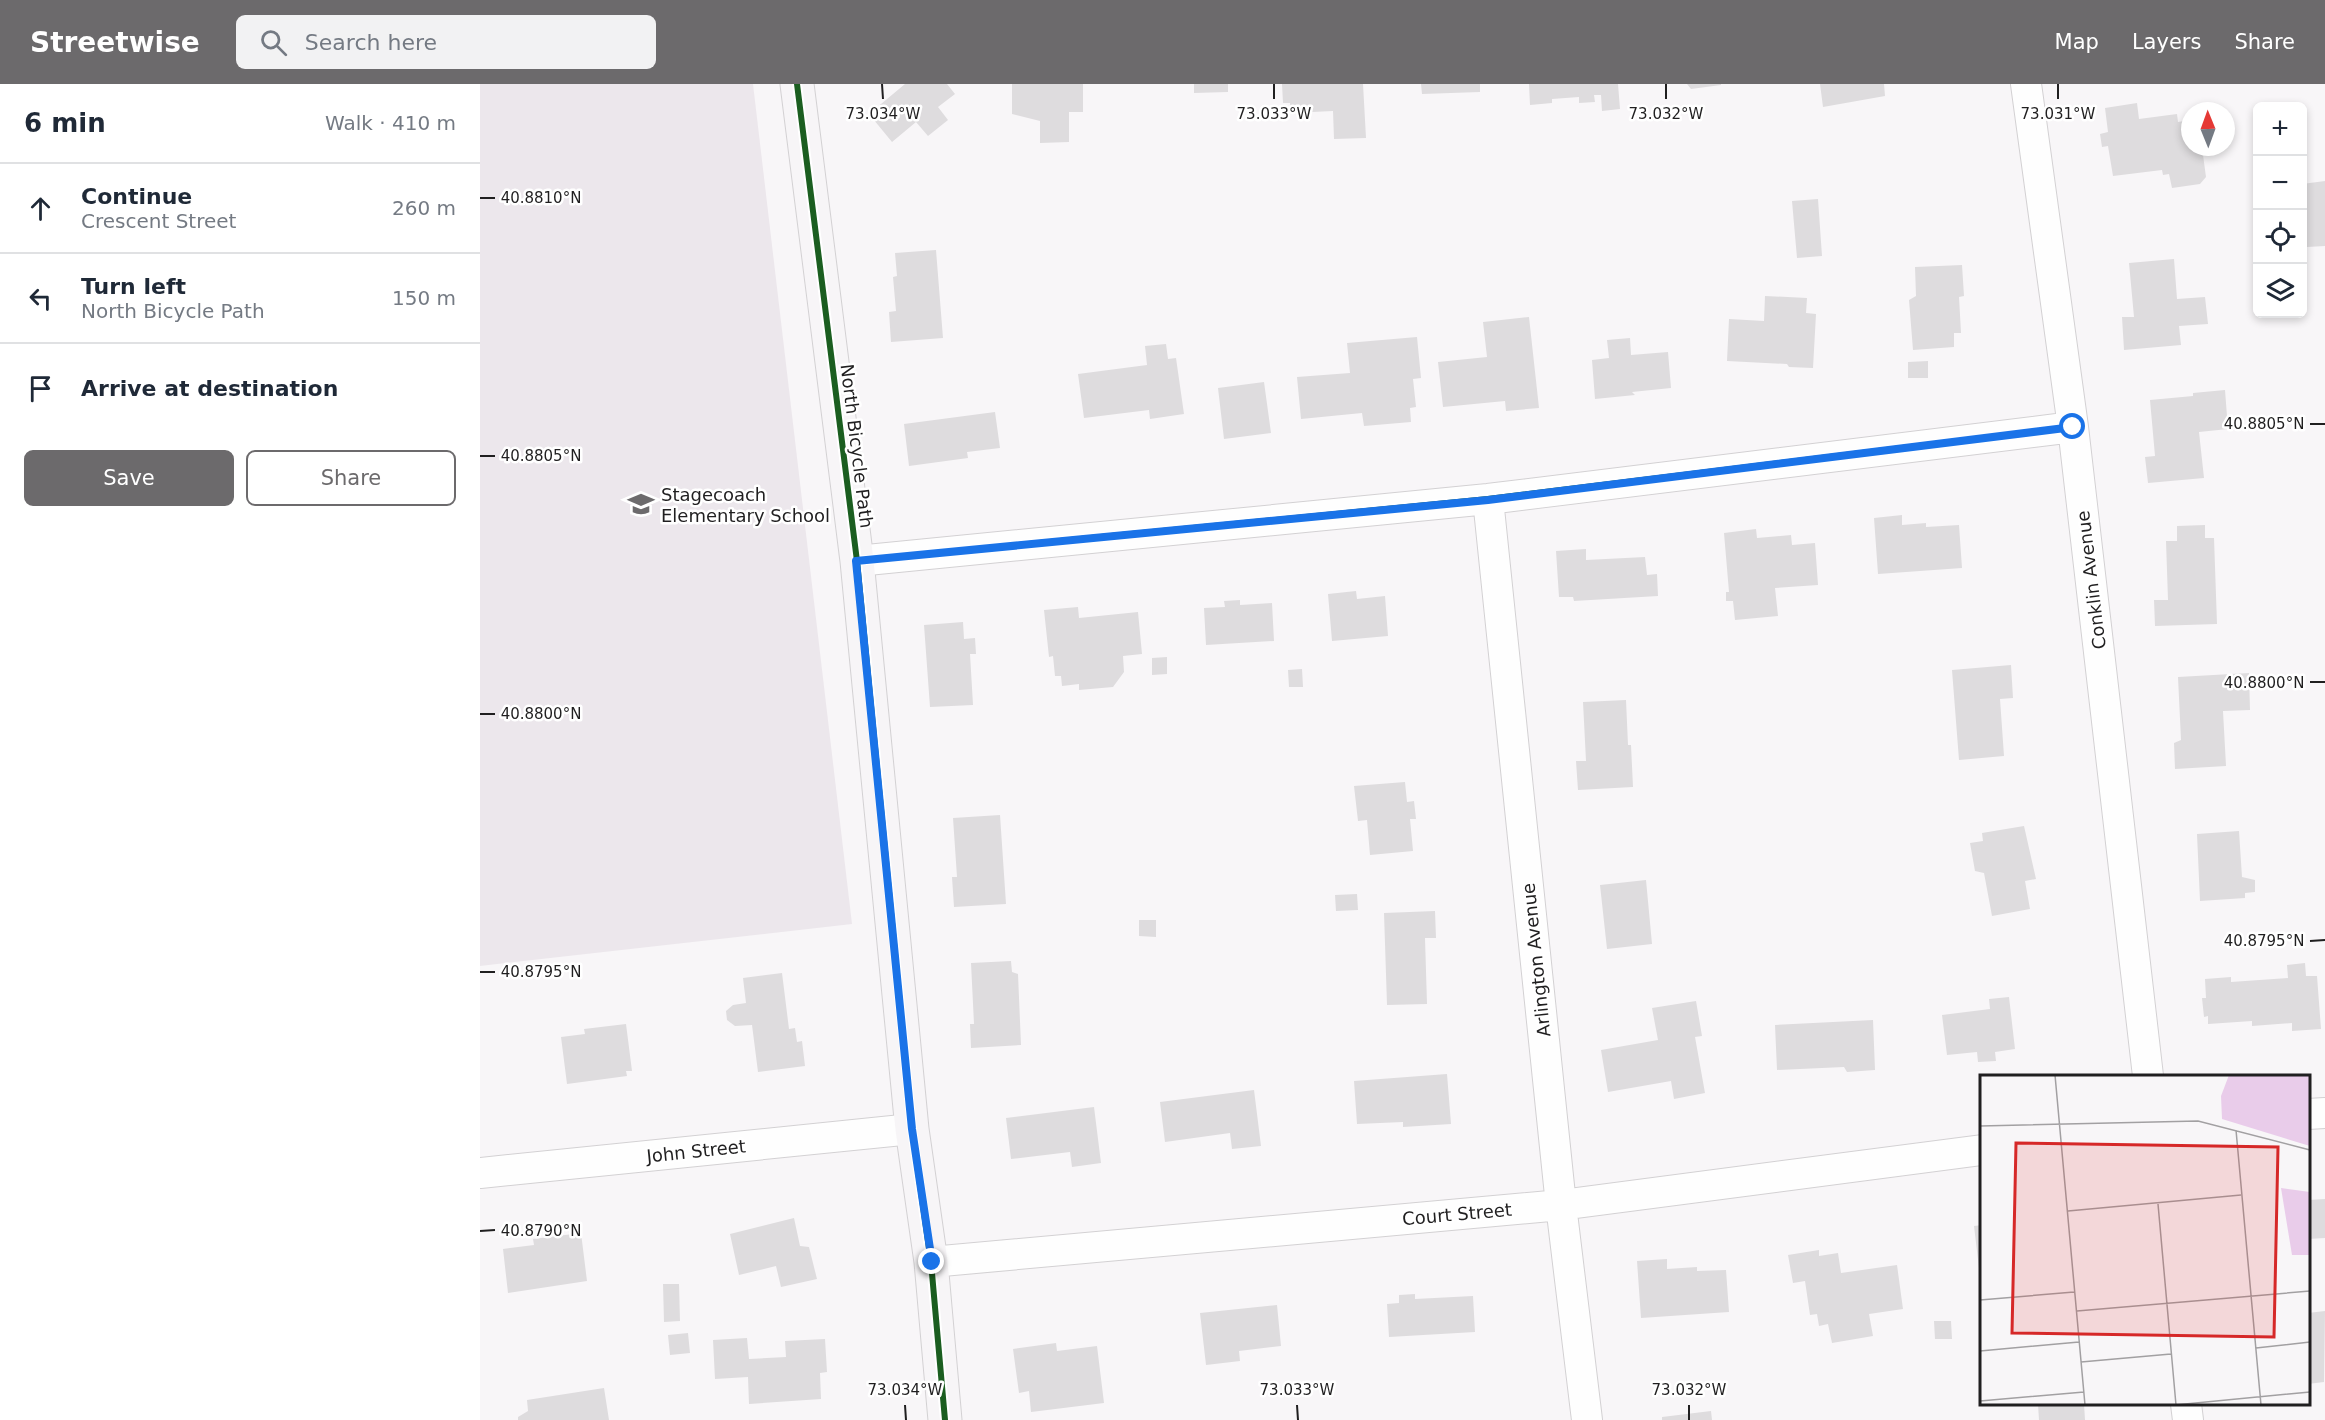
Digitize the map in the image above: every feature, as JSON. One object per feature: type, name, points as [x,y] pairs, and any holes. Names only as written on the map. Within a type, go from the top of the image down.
[{"type":"street","name":"North Bicycle Path","points":[[797,84],[856,561],[912,1129],[932,1262],[945,1420]]},
{"type":"street","name":"Conklin Avenue","points":[[2026,84],[2073,427],[2148,1075]]},
{"type":"street","points":[[856,561],[1488,500],[2073,427]]},
{"type":"street","name":"Arlington Avenue","points":[[1488,500],[1561,1205],[1587,1420]]},
{"type":"street","points":[[2310,1114],[2325,1113]]},
{"type":"street","name":"John Street","points":[[480,1173],[912,1129]]},
{"type":"street","name":"Court Street","points":[[932,1262],[1561,1205],[1980,1150]]},
{"type":"street","points":[[2186,1405],[2188,1420]]},
{"type":"shaded area","name":"Stagecoach Elementary School","points":[[480,84],[753,84],[852,924],[480,966]]},
{"type":"building","points":[[905,84],[947,84],[955,94],[938,107],[948,120],[928,136],[916,122],[892,142],[869,114]]},
{"type":"building","points":[[1012,84],[1083,84],[1083,112],[1069,112],[1069,142],[1040,143],[1040,121],[1012,114]]},
{"type":"building","points":[[1194,84],[1228,84],[1228,92],[1194,93]]},
{"type":"building","points":[[1282,84],[1363,84],[1366,138],[1334,139],[1333,111],[1291,113],[1290,103],[1283,103]]},
{"type":"building","points":[[1421,84],[1480,84],[1480,92],[1422,94]]},
{"type":"building","points":[[1529,84],[1618,84],[1620,109],[1602,111],[1601,95],[1594,95],[1595,102],[1579,103],[1579,97],[1552,99],[1552,103],[1530,105]]},
{"type":"building","points":[[1687,84],[1721,84],[1721,85],[1691,89]]},
{"type":"building","points":[[1820,84],[1884,84],[1885,96],[1823,107]]},
{"type":"building","points":[[2137,103],[2139,119],[2177,114],[2178,122],[2181,122],[2181,156],[2203,156],[2206,177],[2200,184],[2172,188],[2169,174],[2163,175],[2162,170],[2113,176],[2108,146],[2102,147],[2100,134],[2108,132],[2105,108]]},
{"type":"building","points":[[2325,181],[2325,246],[2307,247],[2307,183]]},
{"type":"building","points":[[1818,199],[1822,256],[1797,258],[1792,201]]},
{"type":"building","points":[[936,250],[943,338],[891,342],[889,312],[896,311],[893,277],[897,276],[895,253]]},
{"type":"building","points":[[2174,259],[2177,299],[2205,297],[2208,324],[2179,326],[2181,345],[2124,350],[2122,317],[2134,317],[2129,263]]},
{"type":"building","points":[[1962,265],[1964,296],[1959,297],[1961,333],[1954,333],[1954,347],[1913,350],[1909,300],[1916,296],[1915,267]]},
{"type":"building","points":[[1765,296],[1807,298],[1806,313],[1816,314],[1813,368],[1789,367],[1787,364],[1727,361],[1729,319],[1764,321]]},
{"type":"building","points":[[1529,317],[1539,408],[1506,411],[1505,401],[1443,407],[1438,362],[1487,357],[1483,322]]},
{"type":"building","points":[[1417,337],[1421,378],[1413,379],[1416,407],[1410,408],[1411,422],[1364,426],[1362,413],[1301,419],[1297,377],[1350,373],[1347,343]]},
{"type":"building","points":[[1630,338],[1631,355],[1668,352],[1671,388],[1595,399],[1592,360],[1609,358],[1607,340]]},
{"type":"building","points":[[1166,344],[1168,359],[1176,358],[1184,414],[1150,419],[1149,410],[1084,418],[1078,374],[1147,365],[1145,346]]},
{"type":"building","points":[[1928,361],[1928,378],[1908,378],[1908,362]]},
{"type":"building","points":[[1264,382],[1271,433],[1224,439],[1218,388]]},
{"type":"building","points":[[2225,390],[2228,429],[2199,432],[2204,478],[2148,483],[2145,457],[2155,456],[2150,400]]},
{"type":"building","points":[[995,412],[1000,448],[967,452],[968,458],[909,466],[904,424]]},
{"type":"building","points":[[1902,515],[1902,525],[1926,523],[1926,527],[1959,525],[1962,568],[1878,574],[1874,518]]},
{"type":"building","points":[[2205,525],[2205,538],[2214,538],[2217,624],[2155,626],[2154,600],[2168,600],[2166,541],[2177,541],[2177,526]]},
{"type":"building","points":[[1756,529],[1757,538],[1791,535],[1792,545],[1815,543],[1818,585],[1775,588],[1778,616],[1735,620],[1733,601],[1726,601],[1726,592],[1729,592],[1724,533]]},
{"type":"building","points":[[1586,549],[1586,560],[1645,557],[1647,575],[1657,574],[1658,596],[1574,601],[1573,597],[1559,597],[1556,551]]},
{"type":"building","points":[[1356,591],[1357,599],[1385,596],[1388,636],[1332,641],[1328,594]]},
{"type":"building","points":[[1240,600],[1240,605],[1272,603],[1274,641],[1206,645],[1204,608],[1225,607],[1224,601]]},
{"type":"building","points":[[1078,607],[1079,618],[1138,612],[1142,654],[1123,656],[1124,672],[1113,687],[1079,690],[1079,684],[1062,686],[1061,676],[1055,676],[1053,656],[1049,657],[1044,610]]},
{"type":"building","points":[[963,622],[964,639],[975,638],[976,654],[970,654],[973,705],[930,707],[924,625]]},
{"type":"building","points":[[1167,657],[1167,674],[1152,675],[1152,658]]},
{"type":"building","points":[[2011,665],[2013,698],[2000,699],[2004,756],[1959,760],[1952,670]]},
{"type":"building","points":[[1302,669],[1303,687],[1289,687],[1288,670]]},
{"type":"building","points":[[2249,673],[2250,710],[2223,711],[2226,766],[2175,769],[2174,743],[2181,740],[2178,677]]},
{"type":"building","points":[[1626,700],[1633,787],[1578,790],[1576,761],[1586,761],[1583,702]]},
{"type":"building","points":[[1405,782],[1407,802],[1414,801],[1416,819],[1410,819],[1413,851],[1370,855],[1367,820],[1358,821],[1354,786]]},
{"type":"building","points":[[1000,815],[1006,904],[954,907],[952,877],[957,877],[953,818]]},
{"type":"building","points":[[2024,826],[2036,879],[2025,881],[2030,909],[1992,916],[1984,873],[1975,871],[1970,843],[1983,841],[1982,833]]},
{"type":"building","points":[[2239,831],[2242,877],[2255,880],[2255,892],[2245,893],[2245,898],[2200,901],[2197,834]]},
{"type":"building","points":[[1646,880],[1652,944],[1607,949],[1600,885]]},
{"type":"building","points":[[1357,894],[1358,910],[1336,911],[1335,895]]},
{"type":"building","points":[[1435,911],[1436,938],[1425,938],[1427,1004],[1387,1005],[1384,913]]},
{"type":"building","points":[[1139,920],[1156,920],[1156,937],[1139,936]]},
{"type":"building","points":[[1011,961],[1012,972],[1018,974],[1021,1045],[971,1048],[970,1024],[974,1024],[971,963]]},
{"type":"building","points":[[2305,963],[2306,976],[2317,976],[2321,1029],[2292,1031],[2292,1023],[2252,1026],[2252,1021],[2208,1024],[2208,1016],[2204,1017],[2202,998],[2206,998],[2205,979],[2231,977],[2231,982],[2288,978],[2287,965]]},
{"type":"building","points":[[782,973],[789,1029],[795,1028],[797,1042],[802,1041],[805,1066],[758,1072],[752,1025],[735,1026],[727,1020],[726,1011],[733,1005],[746,1003],[743,978]]},
{"type":"building","points":[[2009,997],[2015,1049],[1995,1052],[1996,1061],[1978,1062],[1977,1052],[1947,1055],[1942,1015],[1990,1009],[1989,999]]},
{"type":"building","points":[[1696,1001],[1702,1036],[1695,1037],[1705,1093],[1674,1099],[1671,1081],[1608,1092],[1601,1050],[1658,1040],[1652,1008]]},
{"type":"building","points":[[1873,1020],[1875,1070],[1847,1072],[1844,1067],[1777,1070],[1775,1025]]},
{"type":"building","points":[[626,1024],[632,1071],[626,1071],[627,1076],[567,1084],[561,1037],[585,1034],[584,1029]]},
{"type":"building","points":[[1447,1074],[1451,1124],[1403,1127],[1403,1122],[1357,1124],[1354,1081]]},
{"type":"building","points":[[1254,1090],[1261,1146],[1232,1149],[1230,1133],[1165,1142],[1160,1102]]},
{"type":"building","points":[[1094,1107],[1101,1163],[1072,1167],[1070,1152],[1011,1159],[1006,1118]]},
{"type":"building","points":[[2325,1199],[2325,1238],[2310,1239],[2310,1200]]},
{"type":"building","points":[[794,1218],[800,1246],[809,1247],[817,1279],[781,1287],[776,1266],[739,1275],[730,1234]]},
{"type":"building","points":[[1980,1225],[1980,1268],[1979,1268],[1974,1226]]},
{"type":"building","points":[[581,1233],[587,1281],[508,1293],[503,1249],[534,1245],[533,1239]]},
{"type":"building","points":[[1819,1250],[1819,1256],[1838,1253],[1841,1273],[1897,1265],[1903,1309],[1869,1314],[1873,1336],[1832,1343],[1828,1324],[1819,1326],[1817,1314],[1810,1315],[1805,1281],[1793,1283],[1788,1255]]},
{"type":"building","points":[[1667,1259],[1667,1269],[1697,1267],[1697,1271],[1726,1270],[1729,1312],[1641,1318],[1637,1261]]},
{"type":"building","points":[[663,1284],[679,1284],[680,1321],[664,1322]]},
{"type":"building","points":[[1415,1294],[1415,1299],[1473,1296],[1475,1332],[1389,1337],[1387,1304],[1399,1303],[1399,1295]]},
{"type":"building","points":[[1277,1305],[1281,1346],[1239,1351],[1240,1361],[1206,1365],[1200,1313]]},
{"type":"building","points":[[2325,1311],[2324,1382],[2310,1384],[2310,1313]]},
{"type":"building","points":[[1934,1321],[1951,1321],[1952,1339],[1935,1339]]},
{"type":"building","points":[[688,1333],[690,1353],[670,1355],[668,1335]]},
{"type":"building","points":[[747,1338],[749,1359],[786,1357],[785,1341],[825,1339],[827,1372],[820,1373],[821,1399],[749,1404],[748,1377],[715,1379],[713,1340]]},
{"type":"building","points":[[1056,1343],[1057,1351],[1097,1346],[1104,1403],[1031,1412],[1029,1391],[1019,1393],[1013,1349]]},
{"type":"building","points":[[604,1388],[609,1420],[518,1420],[518,1417],[528,1411],[527,1400]]},
{"type":"building","points":[[2038,1405],[2084,1405],[2085,1420],[2039,1420]]},
{"type":"building","points":[[1711,1411],[1712,1420],[1662,1420],[1662,1417]]},
{"type":"cycle path","points":[[797,84],[857,561],[912,1129],[931,1262],[945,1420]]},
{"type":"cycle path","points":[[857,561],[1488,499],[2073,427]]},
{"type":"place","name":"Stagecoach Elementary School","points":[[641,504]]},
{"type":"route","points":[[932,1262],[912,1129],[856,561],[1488,500],[2073,427]]}]
